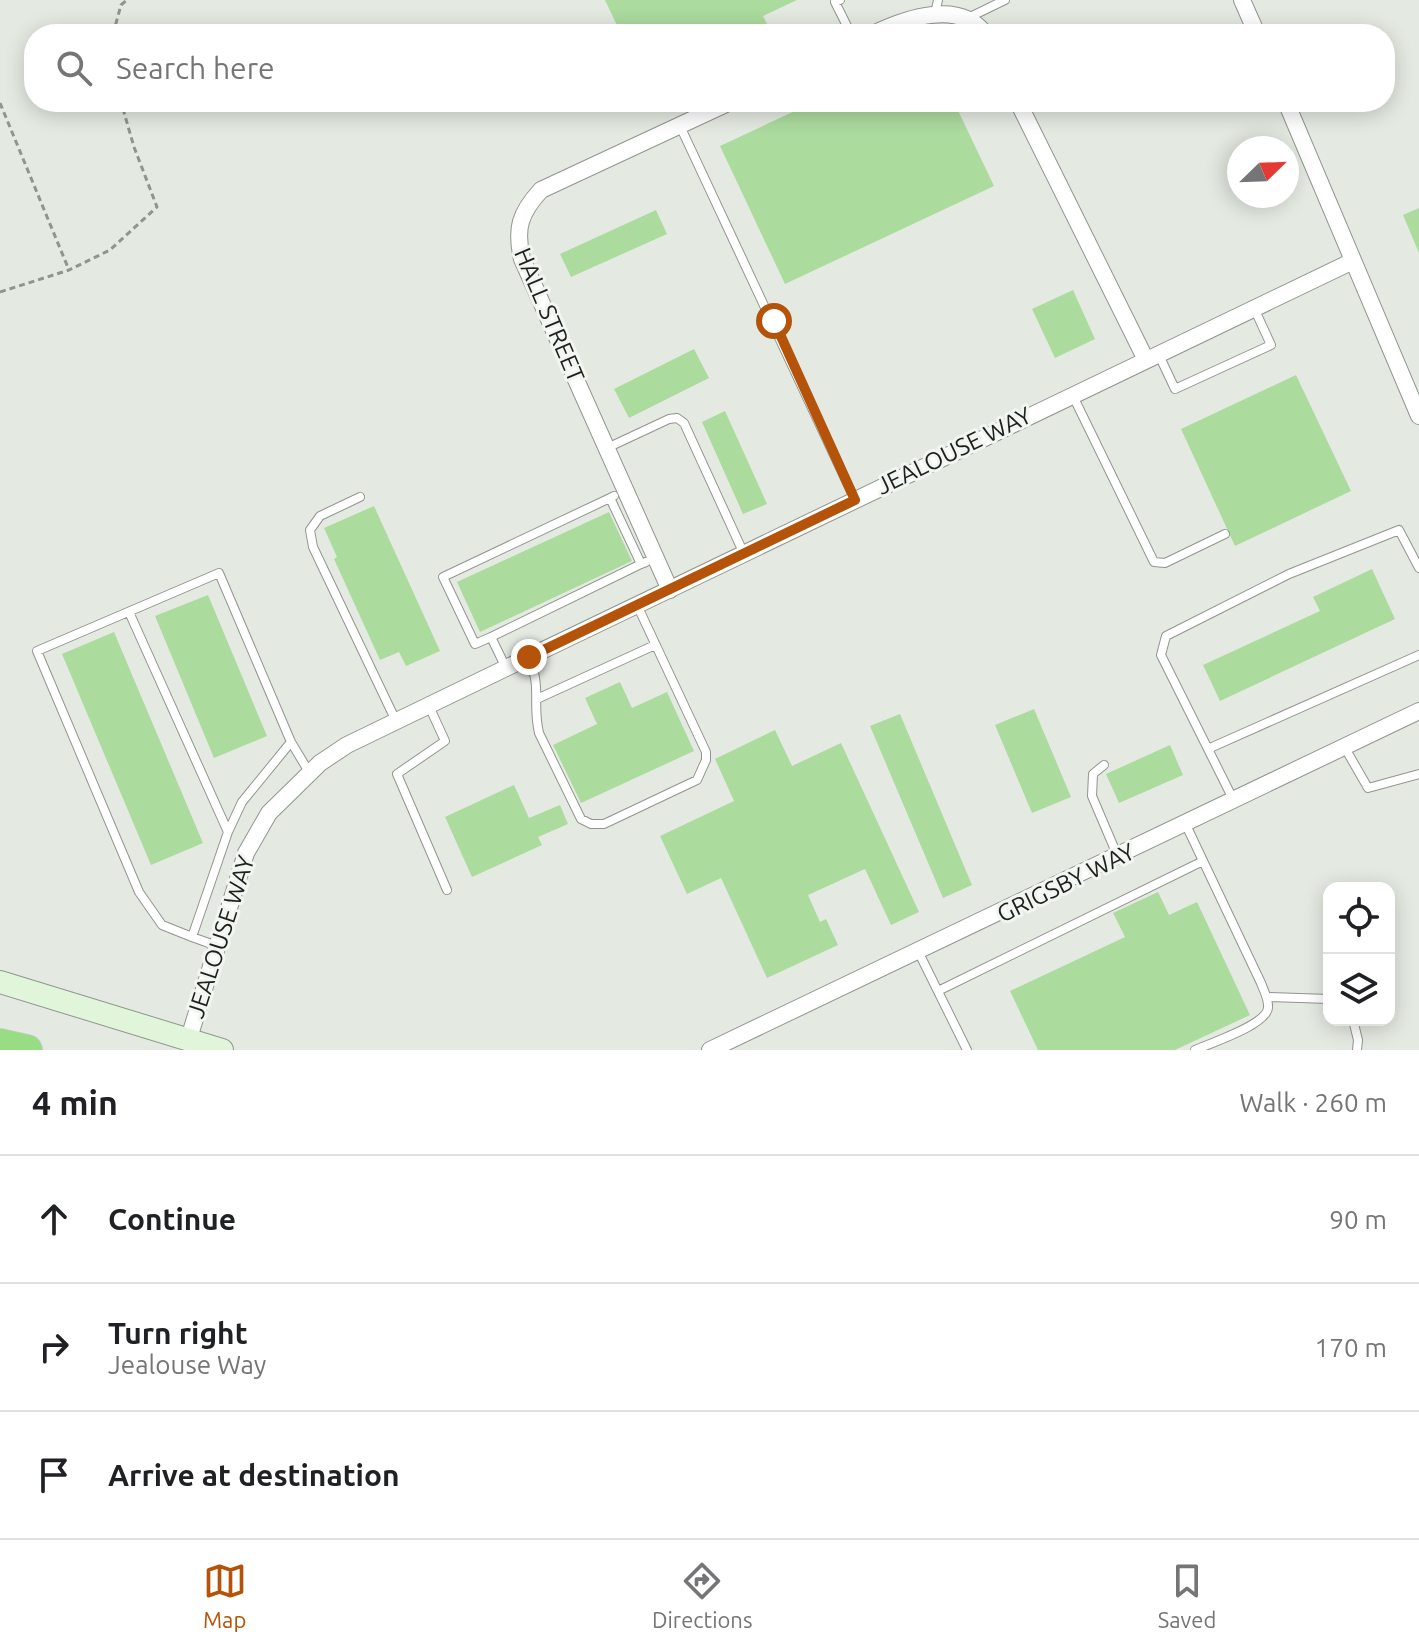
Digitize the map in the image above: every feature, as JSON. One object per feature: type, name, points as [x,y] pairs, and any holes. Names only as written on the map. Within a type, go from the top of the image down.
[{"type":"highway","points":[[0,1044],[27,1050]]},
{"type":"main road","points":[[0,982],[222,1050]]},
{"type":"street","points":[[1242,0],[1253,24]]},
{"type":"street","points":[[895,24],[937,5],[972,16],[978,24]]},
{"type":"street","name":"HALL STREET","points":[[670,590],[649,561],[626,491],[522,259],[516,234],[523,211],[541,190],[708,112]]},
{"type":"street","points":[[1023,112],[1151,355]]},
{"type":"street","points":[[1290,112],[1419,416]]},
{"type":"street","name":"JEALOUSE WAY","points":[[189,1038],[246,853],[269,813],[309,772],[347,745],[1072,393],[1353,261]]},
{"type":"street","name":"GRIGSBY WAY","points":[[710,1050],[919,953],[1419,711]]},
{"type":"lane","points":[[840,0],[835,2],[846,24]]},
{"type":"lane","points":[[972,16],[1005,0]]},
{"type":"lane","points":[[679,125],[855,500]]},
{"type":"lane","points":[[1151,355],[1175,389],[1271,345],[1253,307]]},
{"type":"lane","points":[[1072,393],[1154,562],[1165,563],[1225,534]]},
{"type":"lane","points":[[607,448],[669,419],[677,418],[684,423],[744,554]]},
{"type":"lane","points":[[610,498],[649,561],[475,644],[443,577],[610,498],[626,491]]},
{"type":"lane","points":[[360,497],[320,516],[310,530],[311,539],[397,721]]},
{"type":"lane","points":[[1234,802],[1210,748],[1161,655],[1166,636],[1289,574],[1399,530],[1419,568]]},
{"type":"lane","points":[[217,946],[162,925],[139,892],[37,651],[219,573],[291,742],[309,772]]},
{"type":"lane","points":[[529,657],[539,698],[536,719],[539,733],[572,807],[581,819],[604,824],[697,780],[706,760],[706,752],[637,605]]},
{"type":"lane","points":[[129,612],[228,832]]},
{"type":"lane","points":[[491,637],[506,668]]},
{"type":"lane","points":[[539,698],[655,645]]},
{"type":"lane","points":[[1210,748],[1419,655]]},
{"type":"lane","points":[[429,706],[445,741],[397,774],[447,890]]},
{"type":"lane","points":[[192,937],[228,832],[242,802],[291,742]]},
{"type":"lane","points":[[1345,748],[1368,788],[1419,774]]},
{"type":"lane","points":[[1104,765],[1093,774],[1092,796],[1118,857]]},
{"type":"lane","points":[[1186,825],[1267,997],[1266,1016],[1195,1050]]},
{"type":"lane","points":[[938,991],[1203,861]]},
{"type":"lane","points":[[919,953],[967,1050]]},
{"type":"lane","points":[[1267,997],[1323,999]]},
{"type":"lane","points":[[1354,1026],[1357,1050]]},
{"type":"path","points":[[116,24],[121,5],[127,0]]},
{"type":"path","points":[[0,103],[69,270]]},
{"type":"path","points":[[0,292],[69,270],[110,250],[157,207],[124,112]]},
{"type":"building","points":[[605,0],[797,0],[763,16],[767,24],[616,24]]},
{"type":"building","points":[[793,112],[959,112],[994,186],[785,284],[720,146]]},
{"type":"building","points":[[1419,208],[1419,253],[1403,215]]},
{"type":"building","points":[[656,210],[667,234],[571,277],[560,254]]},
{"type":"building","points":[[1073,290],[1095,339],[1055,358],[1032,309]]},
{"type":"building","points":[[694,349],[709,378],[629,418],[614,389]]},
{"type":"building","points":[[1296,375],[1351,491],[1235,546],[1181,429]]},
{"type":"building","points":[[725,411],[767,504],[743,514],[702,422]]},
{"type":"building","points":[[374,506],[440,651],[406,666],[399,652],[380,660],[334,559],[337,557],[324,528]]},
{"type":"building","points":[[609,512],[632,561],[480,632],[457,582]]},
{"type":"building","points":[[1372,569],[1395,619],[1220,701],[1203,665],[1320,611],[1313,597]]},
{"type":"building","points":[[208,595],[267,736],[214,758],[155,616]]},
{"type":"building","points":[[114,632],[203,843],[151,865],[62,654]]},
{"type":"building","points":[[620,682],[632,708],[667,692],[694,751],[581,803],[553,745],[597,724],[585,698]]},
{"type":"building","points":[[1034,709],[1071,797],[1032,813],[995,725]]},
{"type":"building","points":[[900,714],[972,885],[943,898],[870,726]]},
{"type":"building","points":[[775,730],[792,766],[841,743],[919,912],[891,925],[865,869],[808,895],[820,922],[826,919],[838,945],[767,978],[721,878],[687,894],[660,836],[734,801],[715,759]]},
{"type":"building","points":[[1170,745],[1183,775],[1119,803],[1106,774]]},
{"type":"building","points":[[514,785],[529,818],[560,805],[568,824],[538,837],[542,845],[472,877],[445,817]]},
{"type":"building","points":[[1158,892],[1169,915],[1197,902],[1250,1015],[1175,1050],[1038,1050],[1010,991],[1125,937],[1113,913]]},
{"type":"route","points":[[529,657],[855,500],[774,321]]}]
